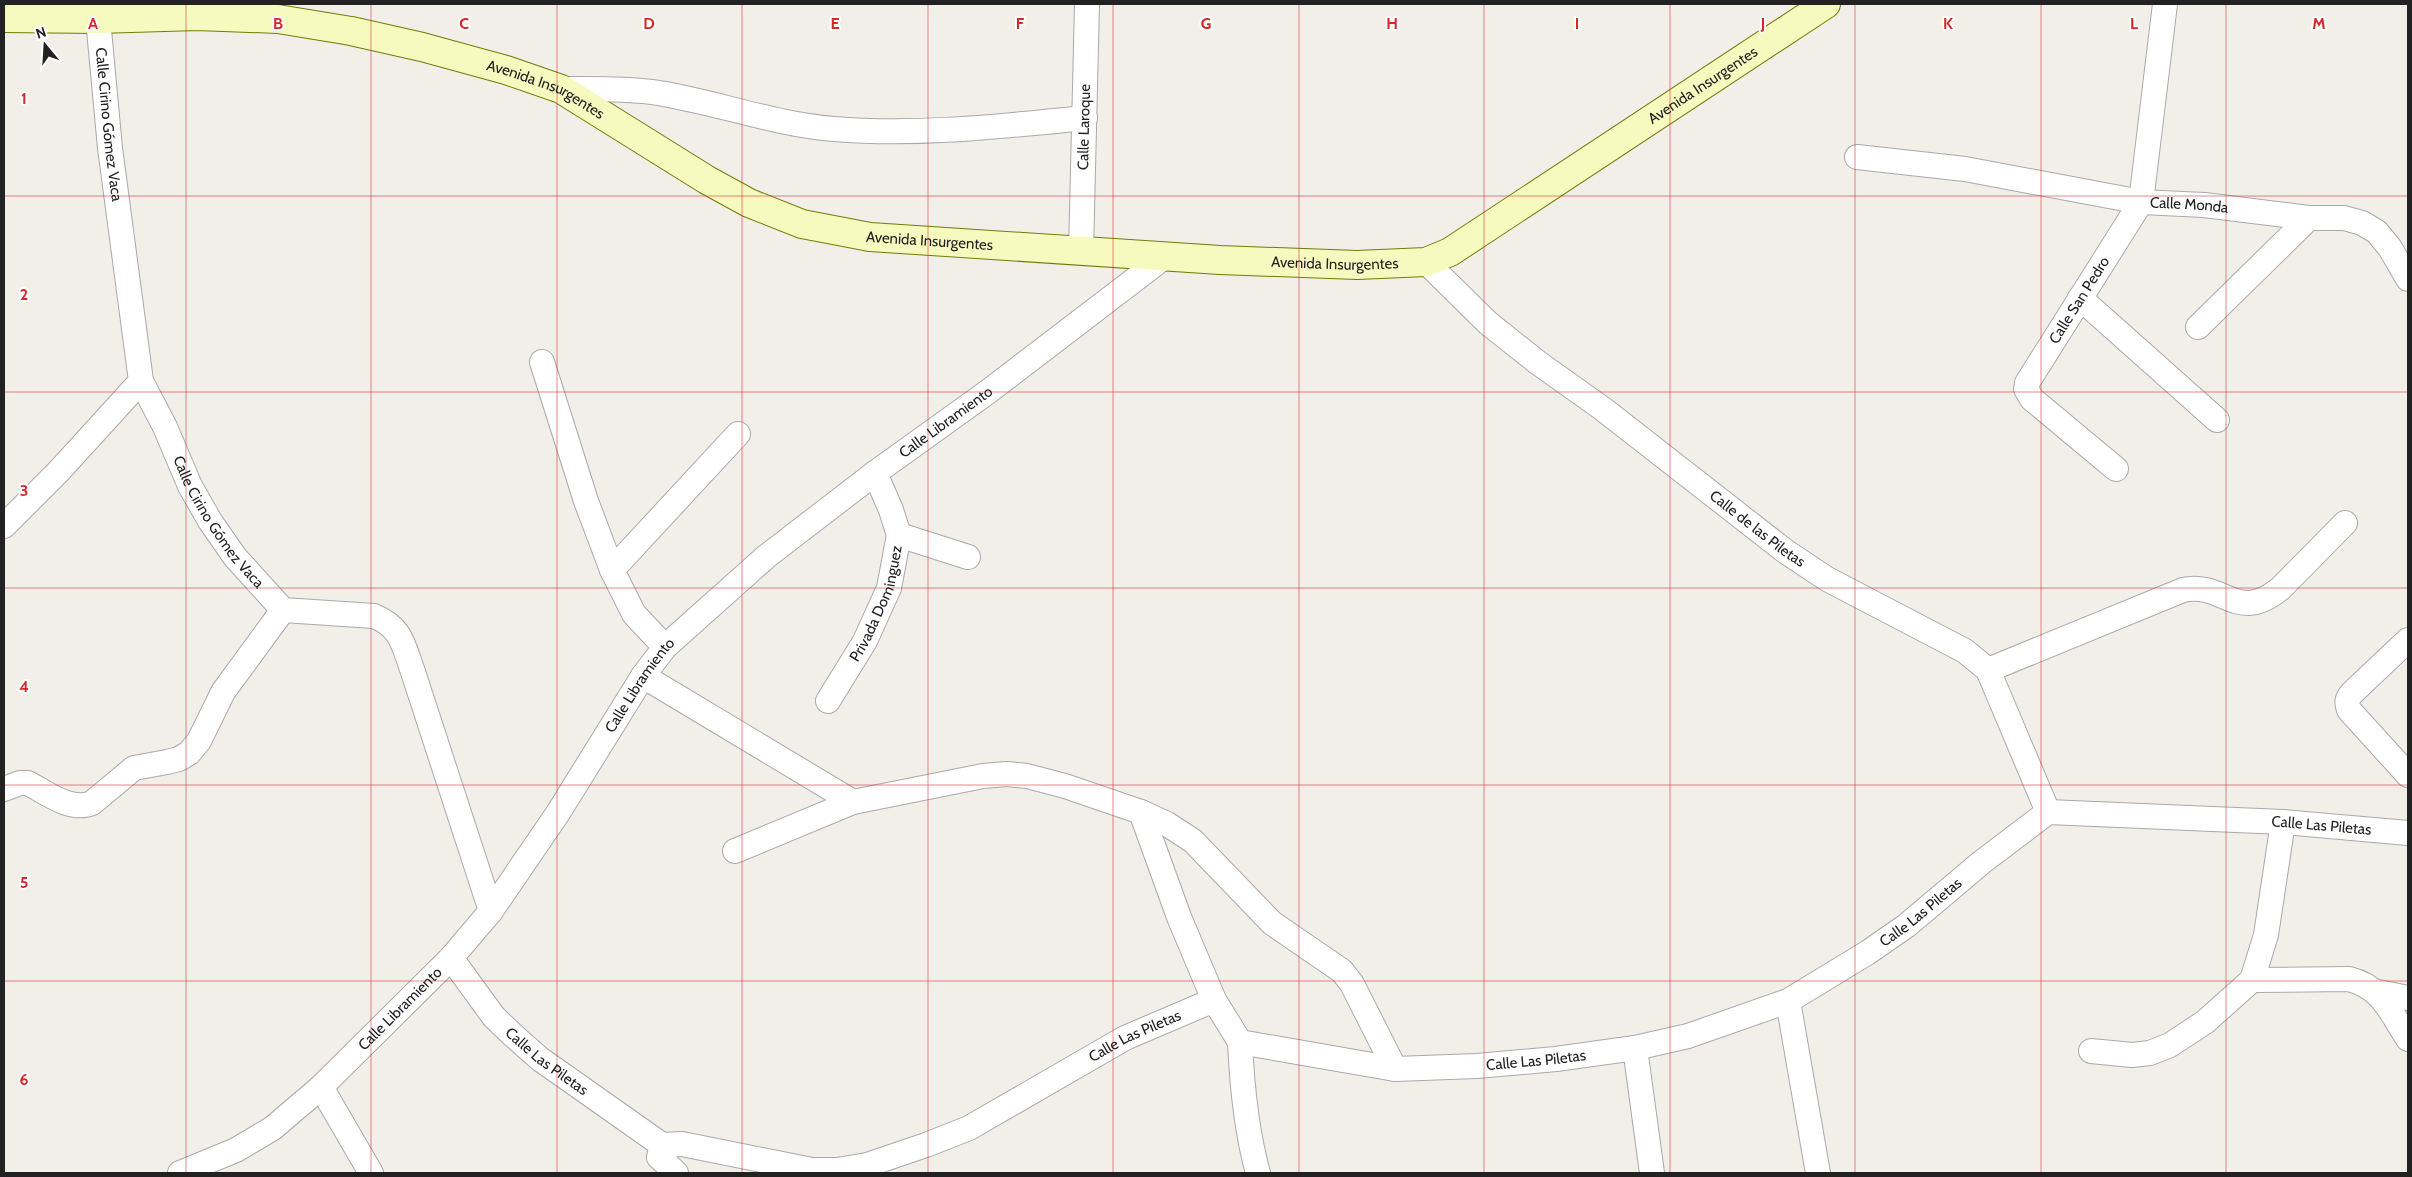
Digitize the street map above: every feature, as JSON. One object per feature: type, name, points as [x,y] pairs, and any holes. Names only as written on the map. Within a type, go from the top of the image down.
[{"type":"main road","name":"Avenida Insurgentes","points":[[4,18],[98,19],[196,10],[351,31],[422,47],[506,70],[561,89],[707,180],[749,203],[802,224],[870,236],[1081,252],[1357,265],[1426,262],[1450,252],[1476,237],[1826,4]]},
{"type":"street","name":"Calle Laroque","points":[[1081,252],[1086,4]]},
{"type":"street","name":"Calle Monda","points":[[2165,4],[2141,202],[2204,204],[2309,218],[2344,218],[2362,223],[2377,232],[2390,248],[2408,279]]},
{"type":"street","name":"Calle Cirino Gómez Vaca","points":[[98,19],[110,148],[141,381],[165,427],[190,486],[210,521],[235,557],[282,610]]},
{"type":"street","points":[[561,89],[652,92],[761,118],[834,129],[914,132],[984,128],[1085,118]]},
{"type":"street","points":[[1857,157],[1975,170],[2141,202]]},
{"type":"street","name":"Calle San Pedro","points":[[2116,469],[2032,399],[2026,389],[2029,377],[2141,202]]},
{"type":"street","points":[[2198,327],[2309,218]]},
{"type":"street","name":"Calle Libramiento","points":[[180,1173],[236,1150],[273,1128],[322,1087],[451,958],[492,911],[558,813],[643,676],[665,647],[767,556],[875,473],[989,391],[1167,255]]},
{"type":"street","name":"Calle de las Piletas","points":[[1426,262],[1488,323],[1537,362],[1604,409],[1785,551],[1827,578],[1965,651],[1988,670],[2048,812]]},
{"type":"street","points":[[2080,298],[2217,420]]},
{"type":"street","points":[[542,362],[586,501],[612,570],[634,614],[665,647]]},
{"type":"street","points":[[4,526],[59,470],[141,381]]},
{"type":"street","points":[[612,570],[738,434]]},
{"type":"street","name":"Privada Dominguez","points":[[828,701],[879,613],[889,588],[899,535],[891,510],[875,473]]},
{"type":"street","points":[[1988,670],[2183,590],[2202,588],[2238,603],[2247,604],[2266,598],[2281,588],[2345,524]]},
{"type":"street","points":[[899,535],[968,557]]},
{"type":"street","points":[[4,789],[20,783],[28,783],[71,805],[85,806],[92,803],[134,768],[179,759],[188,753],[199,741],[223,692],[282,610],[374,616],[387,621],[397,630],[412,669],[492,911]]},
{"type":"street","points":[[2408,640],[2348,697],[2346,704],[2349,710],[2408,775]]},
{"type":"street","points":[[643,676],[853,802]]},
{"type":"street","points":[[735,851],[853,802],[983,776],[1007,774],[1027,776],[1065,786],[1141,812],[1167,824],[1193,841],[1272,923],[1342,971],[1356,991],[1395,1069]]},
{"type":"street","points":[[1141,812],[1179,917],[1214,1000],[1240,1042],[1242,1088],[1250,1144],[1258,1173]]},
{"type":"street","name":"Calle Las Piletas","points":[[1240,1042],[1395,1069],[1477,1066],[1546,1060],[1635,1048],[1688,1036],[1788,1001],[1867,953],[1906,926],[1982,862],[2048,812],[2283,822],[2408,834]]},
{"type":"street","points":[[2091,1051],[2132,1055],[2150,1052],[2170,1045],[2205,1022],[2252,980],[2266,935],[2283,822]]},
{"type":"street","name":"Calle Las Piletas","points":[[451,958],[494,1016],[515,1037],[676,1173]]},
{"type":"street","points":[[2252,980],[2349,979],[2369,986],[2378,992],[2408,998]]},
{"type":"street","points":[[2378,992],[2408,1039]]},
{"type":"street","name":"Calle Las Piletas","points":[[658,1159],[673,1144],[693,1146],[812,1170],[837,1170],[867,1165],[926,1145],[968,1128],[1125,1038],[1214,1000]]},
{"type":"street","points":[[1788,1001],[1818,1173]]},
{"type":"street","points":[[1635,1048],[1652,1173]]},
{"type":"street","points":[[322,1087],[372,1173]]}]
